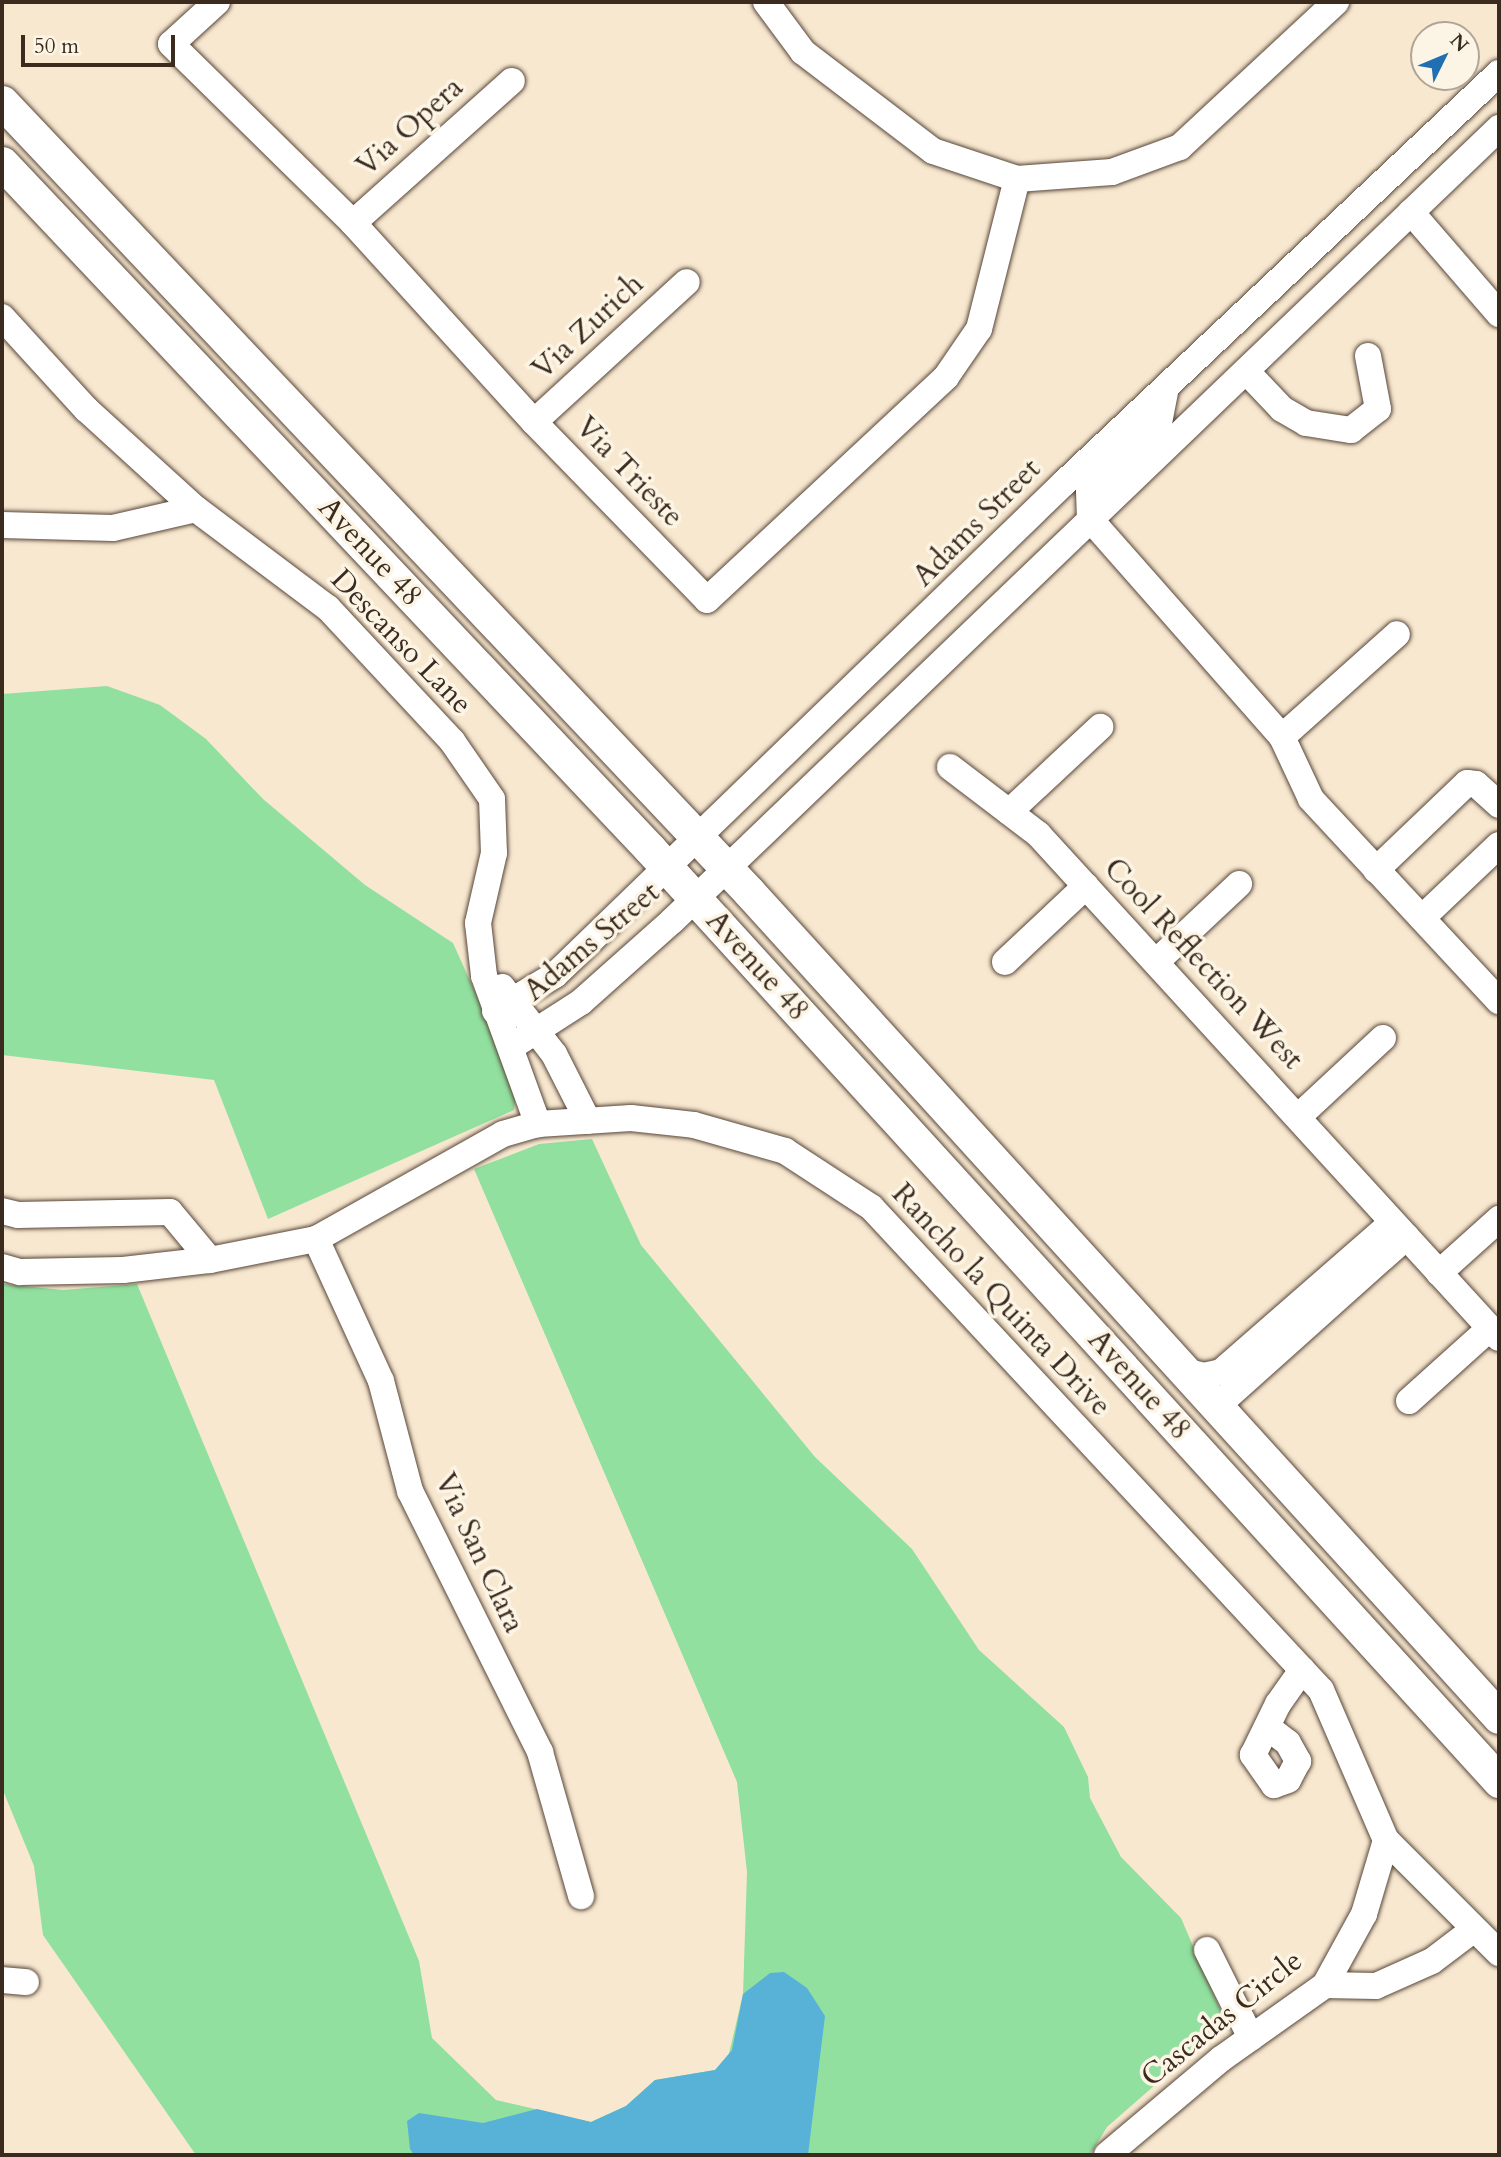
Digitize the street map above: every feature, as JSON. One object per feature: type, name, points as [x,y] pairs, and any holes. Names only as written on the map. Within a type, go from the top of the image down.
[{"type":"main road","name":"Avenue 48","points":[[2,102],[726,868],[1499,1717]]},
{"type":"main road","name":"Avenue 48","points":[[2,163],[666,866],[1499,1781]]},
{"type":"main road","points":[[1010,1243],[1068,1278],[1177,1397],[1199,1407],[1217,1406]]},
{"type":"street","name":"Via Trieste","points":[[217,2],[171,44],[353,223],[534,422],[707,600],[946,377],[979,329],[1017,179]]},
{"type":"street","points":[[766,2],[803,52],[933,151],[1017,179],[1112,172],[1180,147],[1336,2]]},
{"type":"street","name":"Adams Street","points":[[504,1005],[555,975],[696,836],[1499,73]]},
{"type":"street","name":"Via Opera","points":[[353,223],[512,81]]},
{"type":"street","name":"Adams Street","points":[[511,1047],[581,1002],[695,898],[1499,128]]},
{"type":"street","points":[[1412,212],[1499,314]]},
{"type":"street","name":"Via Zurich","points":[[534,422],[687,282]]},
{"type":"street","name":"Descanso Lane","points":[[3,325],[86,409],[196,509],[328,608],[453,741],[492,799],[494,853],[478,923],[483,964],[504,1005]]},
{"type":"street","points":[[1246,370],[1282,409],[1306,423],[1351,429],[1378,409],[1368,356]]},
{"type":"street","points":[[1166,387],[1159,422],[1088,491],[1090,519],[1282,737],[1311,799],[1499,1001]]},
{"type":"street","points":[[2,525],[113,528],[196,509]]},
{"type":"street","points":[[1282,737],[1397,634]]},
{"type":"street","points":[[1009,812],[1100,727]]},
{"type":"street","name":"Cool Reflection West","points":[[950,767],[1038,834],[1495,1333]]},
{"type":"street","points":[[1376,870],[1467,783],[1476,784],[1499,805]]},
{"type":"street","points":[[1422,918],[1499,845]]},
{"type":"street","points":[[1156,962],[1239,884]]},
{"type":"street","points":[[1005,962],[1086,886]]},
{"type":"street","points":[[504,1005],[537,1030],[588,1121]]},
{"type":"street","points":[[504,1005],[511,1047],[538,1125]]},
{"type":"street","points":[[1298,1117],[1383,1038]]},
{"type":"street","name":"Rancho la Quinta Drive","points":[[2,1267],[20,1272],[123,1270],[210,1260],[316,1238],[503,1134],[538,1125],[631,1118],[694,1125],[785,1151],[871,1207],[1321,1690],[1386,1840],[1473,1930],[1499,1953]]},
{"type":"street","points":[[2,1211],[44,1216],[170,1212],[210,1260]]},
{"type":"street","points":[[1439,1273],[1499,1219]]},
{"type":"street","points":[[1185,1371],[1204,1376],[1221,1372],[1399,1230]]},
{"type":"street","points":[[1217,1406],[1399,1230]]},
{"type":"street","name":"Via San Clara","points":[[316,1238],[381,1381],[410,1491],[540,1752],[581,1896]]},
{"type":"street","points":[[1409,1401],[1495,1333]]},
{"type":"street","points":[[1267,1727],[1302,1670]]},
{"type":"street","name":"Cascadas Circle","points":[[1107,2155],[1251,2038],[1325,1985],[1364,1914],[1386,1840]]},
{"type":"street","points":[[1325,1985],[1376,1986],[1432,1961],[1473,1930]]},
{"type":"street","points":[[1207,1950],[1251,2038]]},
{"type":"green space","points":[[107,686],[160,705],[206,739],[263,799],[365,885],[453,943],[517,1085],[514,1110],[268,1219],[214,1080],[2,1055],[2,694]]},
{"type":"green space","points":[[592,1139],[641,1245],[815,1457],[912,1549],[979,1650],[1064,1727],[1088,1777],[1090,1798],[1121,1857],[1181,1918],[1226,2023],[1107,2127],[1090,2155],[196,2155],[43,1935],[34,1866],[2,1788],[2,1284],[63,1290],[137,1284],[419,1961],[432,2038],[496,2100],[591,2122],[626,2106],[655,2080],[715,2070],[728,2058],[743,1994],[747,1872],[737,1782],[474,1169],[539,1144]]},
{"type":"water","points":[[784,1972],[807,1988],[825,2016],[808,2155],[414,2155],[410,2149],[407,2121],[419,2113],[483,2123],[537,2109],[591,2122],[626,2106],[655,2080],[715,2070],[732,2050],[743,1994],[770,1973]]}]
